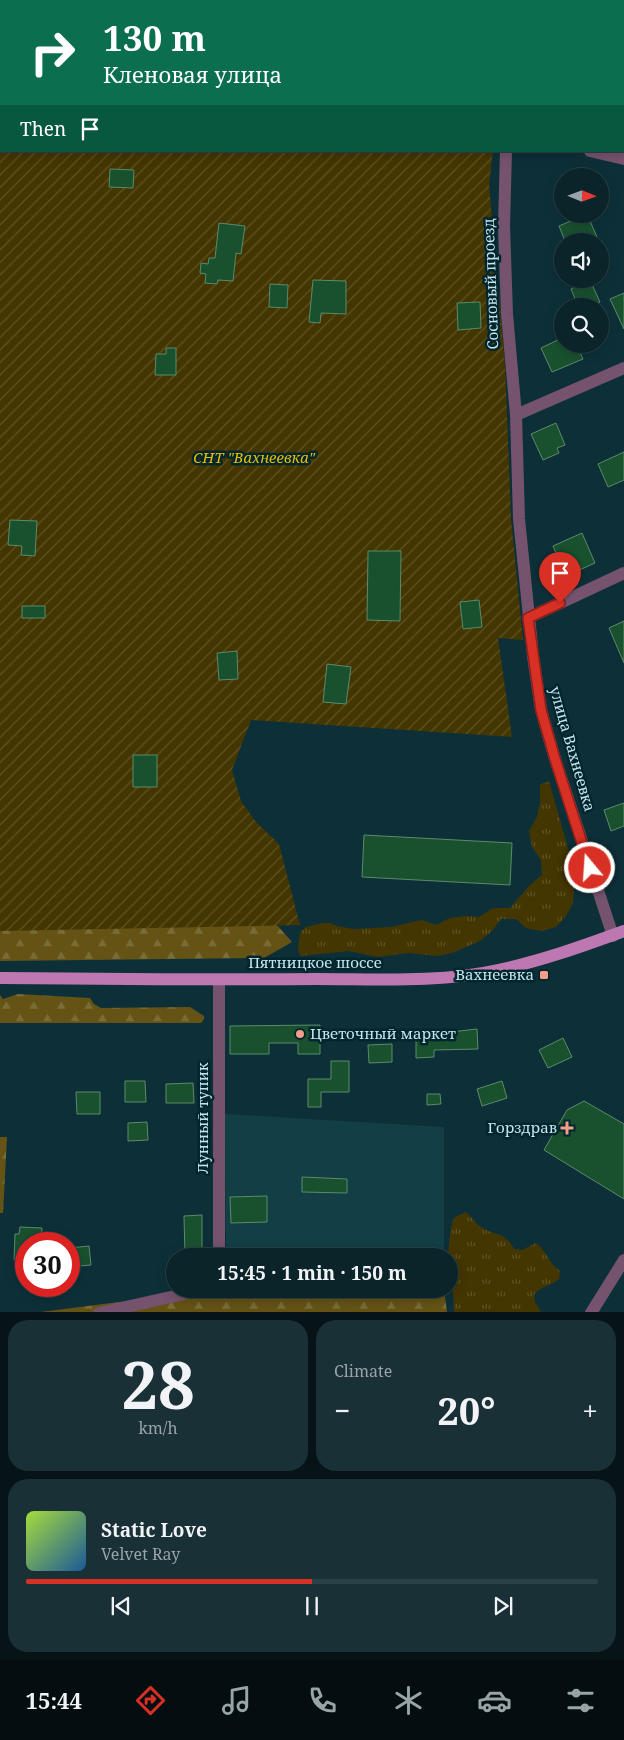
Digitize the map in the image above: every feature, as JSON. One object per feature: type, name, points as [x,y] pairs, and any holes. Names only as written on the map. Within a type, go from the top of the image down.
[{"type":"main road","name":"Пятницкое шоссе","points":[[0,978],[219,980],[464,976],[498,970],[554,956],[618,933]]},
{"type":"street","name":"Сосновый проезд","points":[[506,152],[504,226],[506,314],[516,416]]},
{"type":"street","points":[[594,152],[624,159]]},
{"type":"street","points":[[516,416],[624,368]]},
{"type":"street","name":"улица Вахнеевка","points":[[516,416],[519,519],[528,618],[541,710],[555,759],[618,933]]},
{"type":"street","points":[[528,618],[624,573]]},
{"type":"street","name":"Лунный тупик","points":[[219,980],[219,1248]]},
{"type":"street","points":[[591,1312],[624,1260]]},
{"type":"street","points":[[98,1312],[166,1298]]},
{"type":"shaded area","points":[[225,1114],[444,1127],[444,1248],[226,1248]]},
{"type":"green space","name":"СНТ \"Вахнеевка\"","points":[[0,152],[493,152],[489,185],[505,365],[511,519],[523,640],[498,638],[512,737],[251,720],[232,770],[241,801],[256,822],[279,844],[300,925],[0,931]]},
{"type":"green space","points":[[549,781],[575,873],[573,903],[566,916],[556,927],[541,931],[526,928],[516,919],[501,919],[492,931],[480,941],[452,953],[437,956],[408,953],[378,957],[349,951],[300,956],[298,948],[300,932],[306,927],[322,923],[330,923],[353,929],[391,927],[422,920],[436,925],[450,918],[479,917],[493,908],[510,908],[530,885],[542,875],[541,860],[532,847],[529,831],[537,817],[540,802],[540,785]]},
{"type":"green space","points":[[0,922],[276,924],[292,942],[264,958],[0,961]]},
{"type":"green space","points":[[18,994],[90,998],[94,1004],[101,1008],[190,1007],[204,1016],[204,1019],[201,1023],[0,1023],[0,995],[3,999]]},
{"type":"green space","points":[[0,1137],[7,1137],[3,1213],[0,1213]]},
{"type":"green space","points":[[466,1212],[481,1227],[504,1237],[514,1249],[522,1250],[536,1243],[543,1250],[560,1271],[559,1279],[540,1289],[534,1295],[535,1302],[541,1312],[454,1312],[453,1298],[458,1298],[458,1248],[449,1248],[451,1226],[457,1216]]},
{"type":"green space","points":[[166,1296],[166,1298],[445,1298],[447,1312],[41,1312]]},
{"type":"building","points":[[110,169],[134,170],[133,188],[109,187]]},
{"type":"building","points":[[219,223],[245,226],[241,254],[236,253],[233,281],[218,280],[217,284],[205,283],[206,274],[200,273],[201,263],[208,264],[209,258],[215,258]]},
{"type":"building","points":[[566,223],[591,223],[595,233],[562,233],[559,226]]},
{"type":"building","points":[[313,280],[346,281],[346,314],[321,313],[320,323],[309,322]]},
{"type":"building","points":[[270,284],[288,285],[287,308],[269,307]]},
{"type":"building","points":[[594,288],[598,298],[575,298],[571,289]]},
{"type":"building","points":[[624,293],[624,329],[610,299]]},
{"type":"building","points":[[480,302],[481,328],[458,330],[457,303]]},
{"type":"building","points":[[554,342],[554,353],[580,353],[583,359],[552,372],[541,348]]},
{"type":"building","points":[[166,348],[176,348],[176,375],[155,375],[156,354],[166,354]]},
{"type":"building","points":[[556,423],[565,445],[557,448],[559,453],[543,460],[531,434]]},
{"type":"building","points":[[624,452],[624,480],[608,487],[598,464]]},
{"type":"building","points":[[10,520],[37,521],[35,556],[21,555],[22,546],[8,545]]},
{"type":"building","points":[[582,533],[595,563],[566,576],[553,546]]},
{"type":"building","points":[[368,551],[401,551],[400,621],[367,620]]},
{"type":"building","points":[[479,600],[482,627],[463,629],[460,602]]},
{"type":"building","points":[[22,606],[45,606],[45,618],[22,618]]},
{"type":"building","points":[[624,621],[624,663],[609,628]]},
{"type":"building","points":[[237,651],[238,679],[219,680],[217,653]]},
{"type":"building","points":[[327,664],[351,667],[346,704],[323,702]]},
{"type":"building","points":[[133,755],[157,755],[157,787],[133,787]]},
{"type":"building","points":[[624,803],[624,826],[611,831],[604,810]]},
{"type":"building","points":[[364,835],[512,843],[510,885],[362,877]]},
{"type":"building","points":[[320,1025],[320,1054],[298,1054],[298,1043],[269,1043],[269,1054],[230,1054],[230,1026]]},
{"type":"building","points":[[477,1029],[478,1049],[434,1050],[434,1057],[416,1058],[416,1036]]},
{"type":"building","points":[[563,1038],[572,1057],[548,1068],[539,1050]]},
{"type":"building","points":[[392,1044],[392,1062],[369,1063],[368,1045]]},
{"type":"building","points":[[331,1061],[349,1061],[349,1092],[321,1092],[321,1107],[308,1107],[308,1079],[331,1079]]},
{"type":"building","points":[[125,1081],[145,1081],[146,1102],[125,1102]]},
{"type":"building","points":[[502,1081],[507,1098],[482,1106],[477,1089]]},
{"type":"building","points":[[193,1083],[194,1103],[166,1103],[166,1084]]},
{"type":"building","points":[[76,1092],[100,1092],[100,1114],[77,1114]]},
{"type":"building","points":[[427,1094],[440,1094],[441,1104],[427,1105]]},
{"type":"building","points":[[584,1101],[624,1124],[624,1199],[544,1150],[567,1110]]},
{"type":"building","points":[[147,1122],[148,1140],[128,1141],[128,1123]]},
{"type":"building","points":[[302,1177],[347,1179],[347,1193],[302,1192]]},
{"type":"building","points":[[267,1196],[267,1222],[231,1223],[230,1197]]},
{"type":"building","points":[[202,1215],[202,1248],[185,1248],[184,1216]]},
{"type":"building","points":[[20,1227],[42,1228],[42,1232],[19,1232]]},
{"type":"building","points":[[89,1246],[91,1265],[80,1266],[80,1247]]},
{"type":"place","name":"Вахнеевка","points":[[544,975]]},
{"type":"place","name":"Цветочный маркет","points":[[300,1034]]},
{"type":"place","name":"Горздрав","points":[[567,1128]]},
{"type":"route","points":[[560,603],[528,618],[532,656],[541,710],[590,868]]}]
